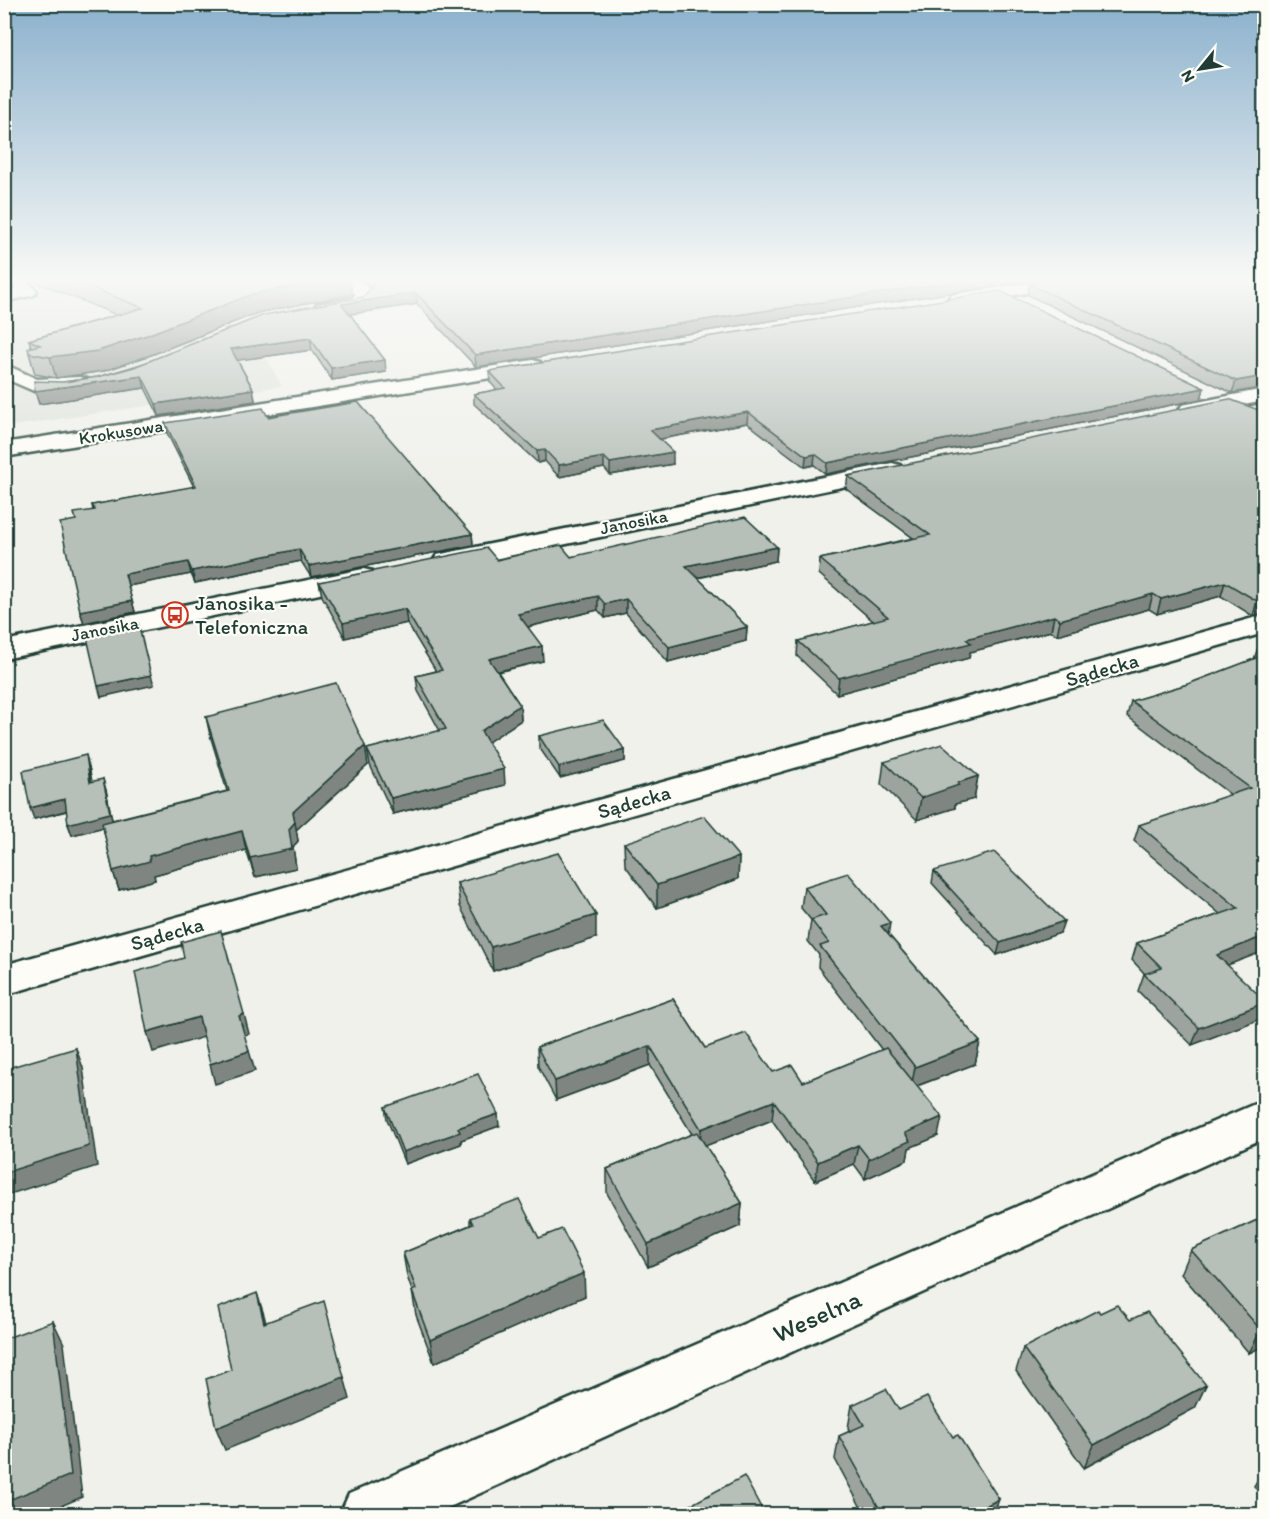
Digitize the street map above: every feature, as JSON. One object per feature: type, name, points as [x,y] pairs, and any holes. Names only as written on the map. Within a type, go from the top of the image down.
[{"type":"street","name":"Krokusowa","points":[[4,450],[555,363]]},
{"type":"street","points":[[4,370],[34,385],[73,384],[101,378]]},
{"type":"street","points":[[1206,391],[1229,402]]},
{"type":"street","points":[[1170,414],[1229,402],[1261,405]]},
{"type":"street","name":"Janosika","points":[[420,566],[912,466]]},
{"type":"street","name":"Janosika","points":[[4,650],[385,573]]},
{"type":"street","name":"Sądecka","points":[[4,980],[1264,624]]},
{"type":"street","name":"Weselna","points":[[369,1515],[1264,1118]]},
{"type":"shaded area","points":[[5,349],[261,349],[282,386],[5,427]]},
{"type":"building","points":[[28,349],[104,349],[50,357],[29,353]]},
{"type":"building","points":[[179,349],[232,349],[253,389],[156,404],[142,376],[35,391],[34,381],[63,382],[98,377],[134,367]]},
{"type":"building","points":[[318,349],[376,349],[385,360],[331,368]]},
{"type":"building","points":[[469,349],[515,349],[475,355]]},
{"type":"building","points":[[630,349],[1122,349],[1204,388],[827,463],[815,454],[806,456],[748,412],[650,430],[673,452],[610,463],[604,457],[559,465],[545,450],[537,451],[474,394],[505,388],[489,371]]},
{"type":"building","points":[[1167,349],[1264,349],[1264,376],[1236,381]]},
{"type":"building","points":[[1229,399],[1264,412],[1264,600],[1257,601],[1225,582],[1161,599],[1153,594],[1060,620],[1054,616],[966,639],[971,643],[839,678],[798,641],[888,617],[820,559],[930,535],[848,476]]},
{"type":"building","points":[[358,402],[472,534],[309,566],[299,549],[192,571],[188,562],[125,574],[132,601],[80,611],[60,523],[76,520],[74,513],[95,510],[92,505],[196,486],[165,423],[263,408],[268,417]]},
{"type":"building","points":[[745,517],[777,547],[686,566],[747,627],[669,647],[626,599],[605,604],[598,596],[518,614],[542,646],[489,659],[520,705],[481,731],[504,769],[391,798],[367,749],[446,729],[416,676],[442,670],[405,609],[343,623],[319,582],[487,548],[497,560],[561,545],[571,557]]},
{"type":"building","points":[[138,623],[151,675],[98,686],[86,633]]},
{"type":"building","points":[[1264,655],[1264,936],[1217,955],[1264,1000],[1264,1003],[1199,1028],[1144,974],[1162,968],[1137,943],[1238,908],[1139,825],[1250,788],[1131,701],[1188,684]]},
{"type":"building","points":[[336,683],[365,746],[293,812],[295,822],[289,829],[292,849],[250,858],[242,831],[149,856],[150,861],[113,871],[102,823],[229,791],[206,717]]},
{"type":"building","points":[[603,720],[625,750],[559,767],[539,736]]},
{"type":"building","points":[[942,744],[978,776],[921,798],[884,762]]},
{"type":"building","points":[[86,755],[90,782],[103,779],[110,813],[68,824],[65,799],[30,808],[23,771]]},
{"type":"building","points":[[704,816],[739,857],[657,885],[624,843]]},
{"type":"building","points":[[994,852],[1064,921],[1000,943],[934,871]]},
{"type":"building","points":[[558,853],[596,915],[491,947],[457,883]]},
{"type":"building","points":[[848,873],[890,923],[881,926],[980,1042],[915,1067],[820,946],[829,943],[811,920],[826,915],[804,887]]},
{"type":"building","points":[[221,931],[244,1014],[239,1016],[249,1051],[210,1064],[199,1017],[147,1032],[135,972],[184,958],[181,942]]},
{"type":"building","points":[[673,999],[705,1048],[746,1033],[773,1072],[792,1065],[803,1082],[886,1048],[942,1117],[905,1133],[910,1141],[869,1159],[858,1145],[818,1162],[774,1101],[701,1129],[650,1046],[555,1081],[537,1047]]},
{"type":"building","points":[[76,1048],[89,1146],[4,1173],[4,1069]]},
{"type":"building","points":[[478,1074],[498,1114],[458,1128],[460,1132],[403,1152],[385,1107]]},
{"type":"building","points":[[697,1132],[742,1203],[648,1244],[607,1169]]},
{"type":"building","points":[[519,1199],[539,1238],[562,1229],[584,1273],[430,1340],[412,1291],[416,1289],[403,1253],[473,1224],[470,1218]]},
{"type":"building","points":[[1264,1217],[1264,1328],[1261,1330],[1191,1250]]},
{"type":"building","points":[[257,1293],[264,1323],[324,1301],[344,1377],[216,1428],[206,1379],[231,1370],[218,1308]]},
{"type":"building","points":[[1117,1305],[1130,1320],[1147,1312],[1206,1385],[1094,1445],[1023,1348],[1098,1310],[1100,1313]]},
{"type":"building","points":[[53,1321],[71,1475],[4,1502],[4,1339]]},
{"type":"building","points":[[886,1389],[899,1410],[927,1397],[953,1437],[958,1435],[999,1499],[968,1515],[883,1515],[839,1436],[864,1425],[852,1405]]},
{"type":"building","points":[[744,1476],[765,1515],[672,1515]]},
{"type":"place","name":"Janosika - Telefoniczna","points":[[175,615]]}]
